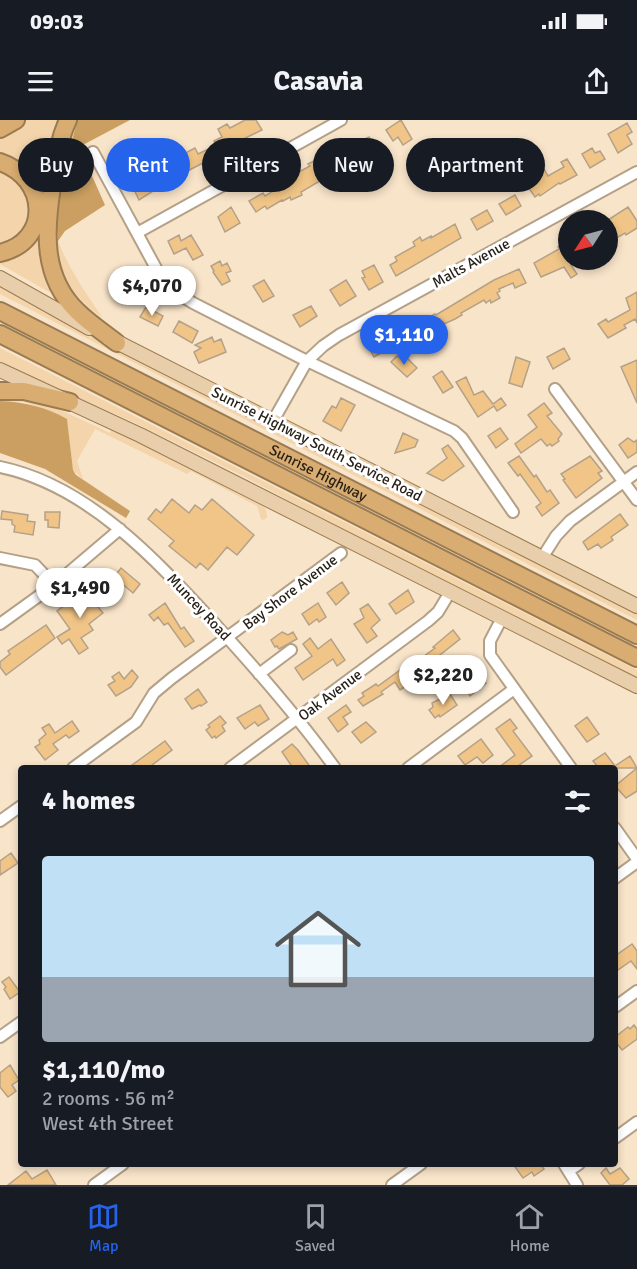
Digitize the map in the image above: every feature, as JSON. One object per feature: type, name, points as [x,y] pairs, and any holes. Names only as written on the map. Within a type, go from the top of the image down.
[{"type":"highway","points":[[0,129],[16,120]]},
{"type":"highway","points":[[68,120],[60,141],[47,217],[46,240],[50,263],[55,278],[68,301],[85,318],[117,343]]},
{"type":"highway","points":[[0,162],[17,170],[25,177],[32,186],[38,202],[36,219],[26,239],[15,248],[0,253]]},
{"type":"highway","name":"Sunrise Highway","points":[[0,311],[637,635]]},
{"type":"highway","name":"Sunrise Highway","points":[[0,334],[637,658]]},
{"type":"highway","points":[[0,391],[24,391],[70,402]]},
{"type":"main road","name":"Sunrise Highway South Service Road","points":[[0,278],[117,343],[637,606]]},
{"type":"main road","points":[[0,370],[140,435],[637,686]]},
{"type":"street","points":[[137,233],[341,120]]},
{"type":"street","points":[[94,154],[162,278],[179,294],[307,361],[454,431],[462,438],[513,512]]},
{"type":"street","name":"Malts Avenue","points":[[273,421],[307,361],[339,335],[637,171]]},
{"type":"street","points":[[555,389],[637,500]]},
{"type":"street","name":"Muncey Road","points":[[0,467],[24,473],[51,485],[92,509],[120,529],[162,568],[228,638],[333,765]]},
{"type":"street","points":[[542,558],[570,520],[637,472]]},
{"type":"street","points":[[0,624],[54,585],[120,529]]},
{"type":"street","name":"Bay Shore Avenue","points":[[77,765],[136,722],[154,693],[341,553]]},
{"type":"street","points":[[0,558],[35,565],[54,585]]},
{"type":"street","name":"Oak Avenue","points":[[234,765],[428,621],[438,612],[450,592]]},
{"type":"street","points":[[502,618],[492,636],[489,650],[495,664],[569,765]]},
{"type":"street","points":[[260,674],[291,650]]},
{"type":"street","points":[[412,765],[514,689]]},
{"type":"street","points":[[0,821],[18,808]]},
{"type":"street","points":[[618,832],[637,860],[618,876]]},
{"type":"street","points":[[618,1005],[637,991]]},
{"type":"street","points":[[0,1037],[18,1024]]},
{"type":"street","points":[[618,1136],[637,1122]]},
{"type":"street","points":[[94,1185],[119,1167]]},
{"type":"street","points":[[392,1185],[417,1167]]},
{"type":"street","points":[[567,1168],[577,1185]]},
{"type":"shaded area","points":[[26,120],[65,120],[58,138],[18,138],[18,174],[0,156],[0,135]]},
{"type":"shaded area","points":[[72,120],[77,120],[72,138],[68,138]]},
{"type":"shaded area","points":[[77,120],[130,120],[94,139],[73,138]]},
{"type":"shaded area","points":[[0,166],[18,175],[18,192],[26,192],[34,213],[19,239],[0,247]]},
{"type":"shaded area","points":[[94,180],[105,205],[65,231],[58,241],[56,210],[60,192],[94,192]]},
{"type":"shaded area","points":[[35,192],[55,192],[56,296],[0,264],[0,255],[22,247],[42,199]]},
{"type":"shaded area","points":[[57,192],[59,192],[56,216],[59,243],[85,291],[103,318],[89,308],[73,291],[69,292],[56,266],[50,228]]},
{"type":"shaded area","points":[[0,285],[76,329],[637,612],[637,620],[0,294]]},
{"type":"shaded area","points":[[0,348],[637,670],[637,678],[364,541],[245,477],[131,421],[0,363]]},
{"type":"shaded area","points":[[0,393],[42,403],[110,433],[112,429],[257,501],[266,509],[267,517],[264,520],[261,519],[257,506],[191,471],[187,474],[95,429],[77,461],[83,479],[73,470],[67,419],[24,402],[0,401]]},
{"type":"shaded area","points":[[0,401],[35,406],[67,419],[73,470],[76,475],[130,511],[126,518],[45,469],[0,453]]},
{"type":"building","points":[[245,120],[256,120],[262,130],[245,138],[220,138],[222,137],[218,129],[227,124],[230,128]]},
{"type":"building","points":[[401,120],[411,138],[406,138],[406,143],[403,145],[398,137],[394,140],[386,130]]},
{"type":"building","points":[[627,123],[632,132],[627,135],[632,144],[618,153],[608,134]]},
{"type":"building","points":[[195,148],[198,154],[202,152],[202,164],[190,170],[190,151]]},
{"type":"building","points":[[592,148],[595,153],[600,151],[605,159],[590,168],[582,154]]},
{"type":"building","points":[[567,159],[577,175],[559,183],[540,196],[539,194],[535,197],[532,192],[545,192],[545,171],[548,176],[564,167],[561,162]]},
{"type":"building","points":[[313,162],[313,185],[301,192],[301,171],[310,166],[308,164]]},
{"type":"building","points":[[135,192],[152,192],[139,200]]},
{"type":"building","points":[[272,192],[301,192],[302,195],[291,200],[290,197],[282,200],[267,209],[265,206],[256,212],[249,201],[263,193],[265,196]]},
{"type":"building","points":[[515,195],[521,206],[506,215],[499,204]]},
{"type":"building","points":[[231,207],[240,223],[225,232],[218,217]]},
{"type":"building","points":[[628,207],[637,221],[637,228],[618,237],[618,214]]},
{"type":"building","points":[[487,210],[493,221],[477,230],[471,219]]},
{"type":"building","points":[[455,224],[461,238],[396,276],[390,265],[397,261],[395,257],[415,246],[413,242],[420,237],[422,241],[431,236],[431,238]]},
{"type":"building","points":[[179,235],[181,241],[191,235],[203,255],[193,260],[186,248],[174,254],[168,241]]},
{"type":"building","points":[[558,250],[558,270],[541,277],[534,263]]},
{"type":"building","points":[[220,261],[222,266],[227,263],[231,271],[226,273],[230,281],[222,285],[211,266]]},
{"type":"building","points":[[374,265],[383,282],[369,290],[362,278],[365,277],[362,271]]},
{"type":"building","points":[[519,269],[526,283],[515,288],[513,283],[499,289],[497,293],[500,298],[491,303],[490,300],[486,303],[484,300],[455,319],[444,324],[443,322],[437,324],[425,331],[420,322],[436,315],[494,280]]},
{"type":"building","points":[[566,270],[574,270],[577,274],[571,278]]},
{"type":"building","points":[[264,280],[274,296],[263,302],[253,286]]},
{"type":"building","points":[[346,280],[356,296],[340,306],[330,290]]},
{"type":"building","points":[[637,292],[637,323],[635,319],[624,325],[626,328],[608,338],[598,324],[606,319],[608,322],[630,310],[626,298]]},
{"type":"building","points":[[311,306],[317,316],[300,327],[293,315]]},
{"type":"building","points":[[146,307],[163,316],[158,326],[140,317]]},
{"type":"building","points":[[179,321],[198,331],[192,343],[173,332]]},
{"type":"building","points":[[212,337],[214,342],[221,339],[226,352],[199,363],[194,352],[201,348],[195,345]]},
{"type":"building","points":[[385,338],[390,348],[374,357],[368,346]]},
{"type":"building","points":[[564,348],[570,359],[553,369],[547,357]]},
{"type":"building","points":[[397,356],[403,360],[406,357],[417,368],[407,377],[391,362]]},
{"type":"building","points":[[516,357],[530,362],[522,387],[509,383]]},
{"type":"building","points":[[637,360],[637,403],[621,367]]},
{"type":"building","points":[[442,371],[453,387],[443,393],[433,377]]},
{"type":"building","points":[[466,377],[474,395],[483,391],[493,404],[501,398],[506,405],[497,411],[494,406],[478,417],[456,382]]},
{"type":"building","points":[[341,398],[355,405],[341,431],[323,421],[332,406],[336,408]]},
{"type":"building","points":[[544,403],[552,413],[547,416],[562,434],[559,441],[552,446],[550,444],[547,446],[541,439],[521,453],[515,444],[537,427],[528,415]]},
{"type":"building","points":[[500,428],[508,439],[496,448],[488,436]]},
{"type":"building","points":[[403,433],[418,440],[415,447],[395,453]]},
{"type":"building","points":[[628,438],[634,442],[637,440],[637,452],[628,458],[619,445]]},
{"type":"building","points":[[448,445],[464,466],[443,481],[427,473],[447,458],[442,449]]},
{"type":"building","points":[[519,456],[534,477],[536,475],[547,492],[550,490],[559,503],[542,516],[536,507],[541,503],[520,474],[518,476],[508,463]]},
{"type":"building","points":[[590,456],[602,471],[598,473],[602,478],[576,498],[561,474]]},
{"type":"building","points":[[172,499],[189,513],[195,505],[202,510],[212,499],[254,535],[237,555],[227,547],[208,570],[200,563],[196,568],[169,546],[174,541],[148,519],[156,509],[161,513]]},
{"type":"building","points":[[2,511],[28,515],[27,521],[35,522],[33,535],[14,532],[15,526],[12,520],[1,519]]},
{"type":"building","points":[[45,512],[60,512],[59,528],[48,527]]},
{"type":"building","points":[[620,514],[628,525],[611,537],[613,540],[601,548],[598,544],[588,550],[583,542]]},
{"type":"building","points":[[121,568],[140,584],[133,593],[114,577]]},
{"type":"building","points":[[342,582],[349,593],[336,605],[327,593]]},
{"type":"building","points":[[97,586],[104,595],[94,602],[103,613],[89,624],[93,630],[81,638],[88,648],[79,654],[69,639],[62,644],[57,637],[70,629],[57,611],[69,602],[71,606]]},
{"type":"building","points":[[408,590],[414,602],[396,614],[389,604]]},
{"type":"building","points":[[165,603],[181,629],[184,627],[194,641],[185,647],[168,623],[164,625],[158,617],[154,621],[149,615]]},
{"type":"building","points":[[318,603],[326,617],[319,622],[317,619],[309,625],[302,614]]},
{"type":"building","points":[[368,604],[380,620],[371,628],[377,636],[367,643],[354,624],[364,618],[360,609]]},
{"type":"building","points":[[46,625],[55,638],[6,675],[0,667],[0,662],[10,654],[8,651]]},
{"type":"building","points":[[453,630],[460,639],[426,666],[430,671],[400,690],[395,682],[381,692],[383,694],[363,706],[358,700],[364,696],[362,693],[376,684],[378,686],[418,657],[420,659],[435,648],[433,647]]},
{"type":"building","points":[[282,632],[288,635],[293,632],[297,639],[279,649],[271,640]]},
{"type":"building","points":[[310,638],[318,649],[331,639],[345,660],[337,666],[333,659],[303,680],[295,668],[312,656],[303,644]]},
{"type":"building","points":[[471,663],[486,683],[470,696],[463,686],[472,679],[464,668]]},
{"type":"building","points":[[132,670],[138,677],[131,687],[116,696],[108,685],[115,681],[112,677],[119,672],[124,679]]},
{"type":"building","points":[[198,689],[207,702],[192,709],[185,699]]},
{"type":"building","points":[[450,694],[457,705],[435,718],[429,710],[433,707],[432,703]]},
{"type":"building","points":[[260,705],[269,719],[258,726],[255,722],[245,729],[237,718]]},
{"type":"building","points":[[346,705],[351,712],[343,717],[348,724],[338,732],[328,718]]},
{"type":"building","points":[[220,716],[226,723],[222,726],[225,731],[216,738],[215,736],[212,738],[206,730],[210,727],[208,725]]},
{"type":"building","points":[[587,717],[599,734],[587,742],[575,726]]},
{"type":"building","points":[[510,719],[517,728],[513,731],[532,756],[519,765],[502,765],[515,755],[496,729]]},
{"type":"building","points":[[72,721],[79,731],[69,738],[66,735],[53,744],[58,750],[45,760],[35,747],[40,744],[39,740],[46,734],[42,728],[49,724],[55,733]]},
{"type":"building","points":[[366,722],[376,732],[361,743],[352,732]]},
{"type":"building","points":[[481,739],[493,755],[483,763],[477,757],[465,765],[458,756]]},
{"type":"building","points":[[165,741],[172,750],[152,765],[132,765]]},
{"type":"building","points":[[292,744],[309,765],[291,765],[282,752]]},
{"type":"building","points":[[605,753],[614,765],[596,765],[593,761]]},
{"type":"building","points":[[630,756],[637,768],[618,768],[616,765]]},
{"type":"building","points":[[637,768],[637,791],[626,798],[618,789],[618,784]]},
{"type":"building","points":[[11,853],[18,863],[0,875],[0,861]]},
{"type":"building","points":[[632,944],[637,951],[637,969],[631,961],[618,970],[618,954]]},
{"type":"building","points":[[9,977],[18,989],[18,993],[10,999],[2,982]]},
{"type":"building","points":[[634,1025],[637,1029],[637,1039],[622,1050],[618,1045],[618,1035],[628,1027],[630,1029]]},
{"type":"building","points":[[10,1065],[18,1078],[12,1085],[16,1091],[8,1097],[0,1087],[0,1073]]},
{"type":"building","points":[[515,1167],[542,1167],[544,1169],[534,1176],[532,1172],[523,1178]]},
{"type":"building","points":[[606,1168],[610,1174],[620,1168],[629,1179],[622,1185],[610,1185],[601,1173]]},
{"type":"building","points":[[47,1170],[56,1185],[8,1185],[26,1171],[32,1179]]}]
